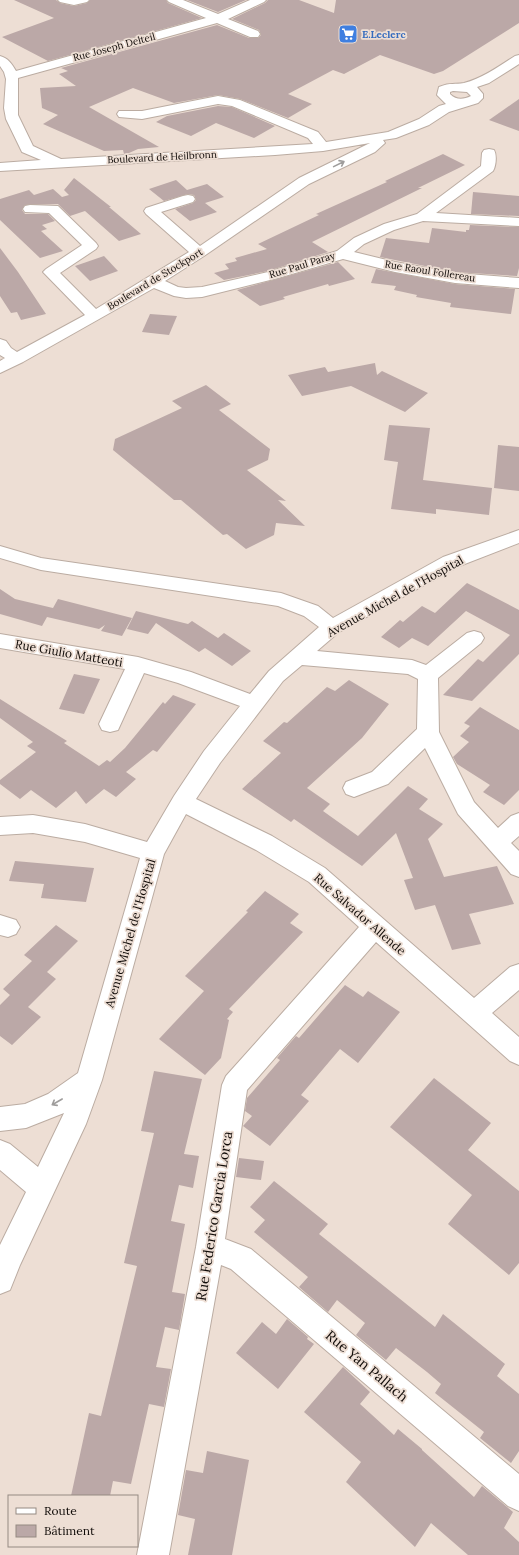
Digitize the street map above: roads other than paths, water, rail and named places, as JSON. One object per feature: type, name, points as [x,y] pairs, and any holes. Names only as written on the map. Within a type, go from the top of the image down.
[{"type":"street","points":[[64,0],[74,2],[83,0]]},
{"type":"street","points":[[173,0],[254,34]]},
{"type":"street","name":"Rue Joseph Delteil","points":[[12,76],[217,19],[260,0]]},
{"type":"street","points":[[444,103],[444,90],[453,87],[466,87],[485,80],[519,59]]},
{"type":"street","points":[[0,60],[4,62],[12,76],[14,83],[11,95],[11,114],[27,149],[59,163]]},
{"type":"street","points":[[391,135],[424,122],[444,103],[460,103],[474,100],[477,98],[477,94],[519,68]]},
{"type":"street","points":[[466,87],[473,90],[477,94]]},
{"type":"street","points":[[124,114],[142,115],[218,100],[235,103],[313,135],[323,147]]},
{"type":"street","name":"Boulevard de Heilbronn","points":[[1,167],[323,147],[391,135]]},
{"type":"street","name":"Boulevard de Stockport","points":[[304,181],[370,149],[391,135]]},
{"type":"street","points":[[1,167],[23,155],[27,149]]},
{"type":"street","name":"Boulevard de Stockport","points":[[0,368],[96,315],[199,254],[304,181],[316,170],[312,163],[295,155],[274,151]]},
{"type":"street","points":[[422,217],[488,168],[489,153]]},
{"type":"street","points":[[188,199],[151,211],[199,254]]},
{"type":"street","points":[[30,209],[53,209],[91,246],[50,272],[87,310],[96,315]]},
{"type":"street","name":"Rue Paul Paray","points":[[153,282],[174,291],[186,293],[202,292],[273,275],[342,254],[359,241],[389,227],[422,217],[519,222]]},
{"type":"street","name":"Rue Raoul Follereau","points":[[342,254],[395,267],[455,278],[519,283]]},
{"type":"street","points":[[0,344],[5,351],[17,359]]},
{"type":"street","name":"Avenue Michel de l'Hospital","points":[[0,1280],[8,1259],[73,1124],[89,1080],[153,853],[182,802],[212,757],[253,703],[276,676],[332,627],[450,562],[519,536]]},
{"type":"street","points":[[0,552],[41,564],[281,600],[312,611],[332,627]]},
{"type":"street","points":[[428,675],[474,638]]},
{"type":"street","name":"Rue Giulio Matteoti","points":[[0,641],[138,664],[184,677],[253,703]]},
{"type":"street","points":[[296,657],[412,667],[428,675]]},
{"type":"street","name":"Rue Giulio Matteoti","points":[[110,724],[138,664]]},
{"type":"street","points":[[428,675],[428,732],[466,808],[519,867]]},
{"type":"street","points":[[354,788],[380,778],[428,732]]},
{"type":"street","name":"Rue Salvador Allende","points":[[182,802],[264,843],[317,875],[519,1053]]},
{"type":"street","points":[[497,842],[519,822]]},
{"type":"street","points":[[0,826],[33,824],[63,829],[85,833],[153,853]]},
{"type":"street","name":"Rue Federico Garcia Lorca","points":[[153,1555],[210,1247],[235,1084],[375,926]]},
{"type":"street","points":[[473,1014],[519,975]]},
{"type":"street","points":[[0,1119],[26,1116],[57,1103],[89,1080]]},
{"type":"street","points":[[0,1153],[42,1188]]},
{"type":"street","name":"Rue Yan Pallach","points":[[210,1247],[241,1259],[519,1495]]},
{"type":"place","name":"E.Leclerc","points":[[348,34]]}]
